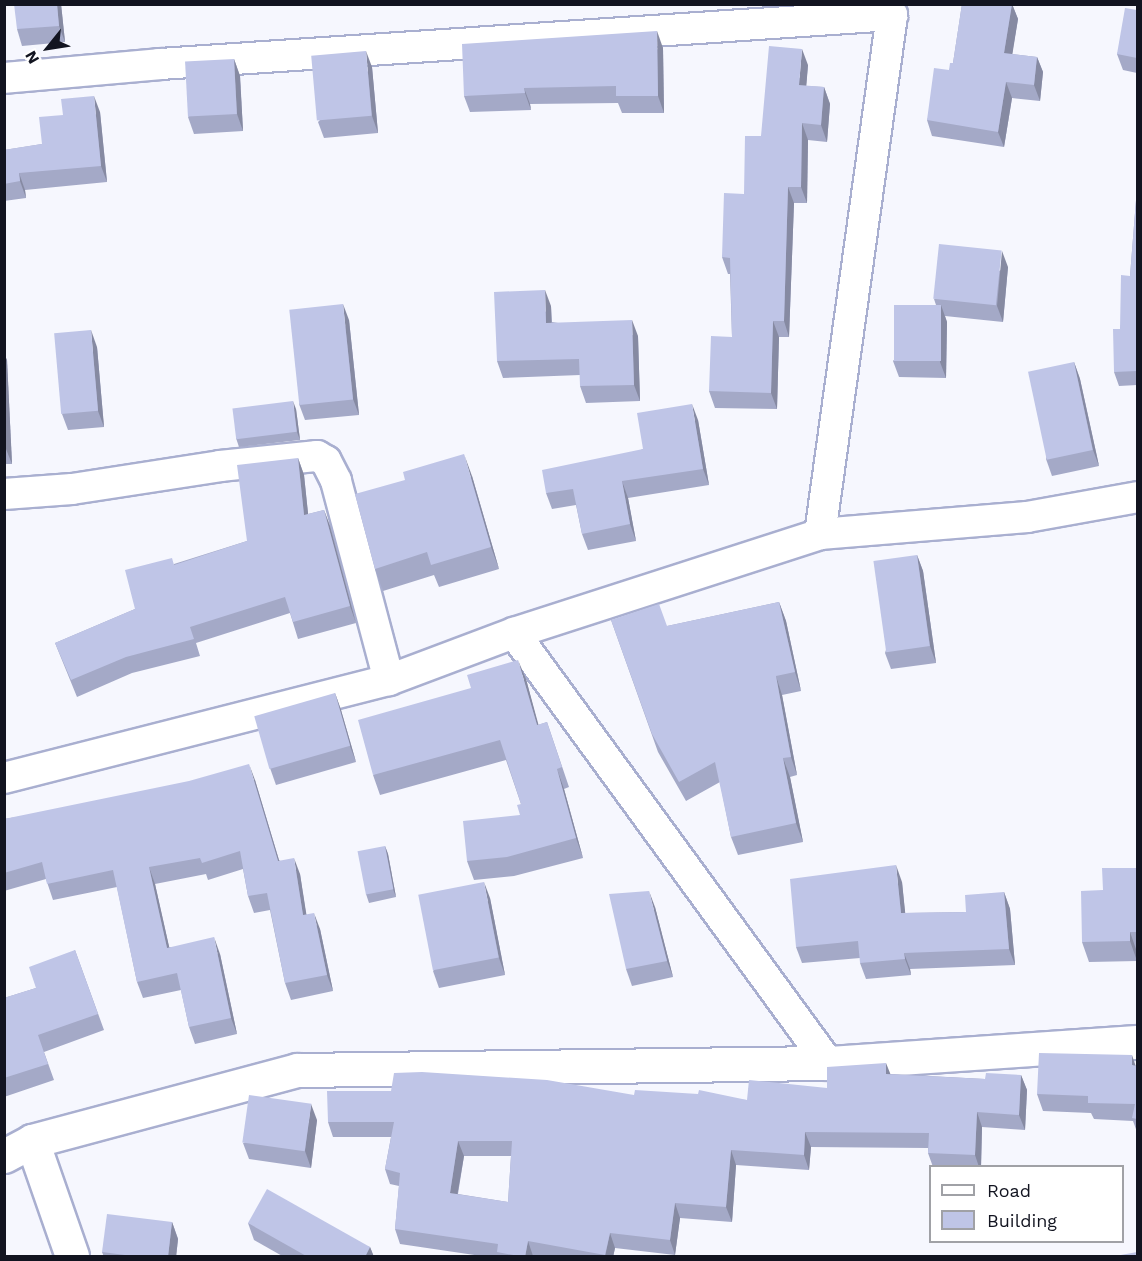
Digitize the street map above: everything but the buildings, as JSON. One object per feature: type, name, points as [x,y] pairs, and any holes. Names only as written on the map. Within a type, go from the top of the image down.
[{"type":"street","points":[[4,78],[172,63],[893,10],[820,534]]},
{"type":"street","points":[[4,494],[72,489],[220,466],[317,456],[326,461],[336,481],[388,680]]},
{"type":"street","points":[[4,778],[388,680],[514,633],[820,534],[1027,517],[1137,497]]},
{"type":"street","points":[[514,633],[828,1063]]},
{"type":"street","points":[[72,1257],[18,1149],[297,1070],[828,1063],[1137,1042]]}]
